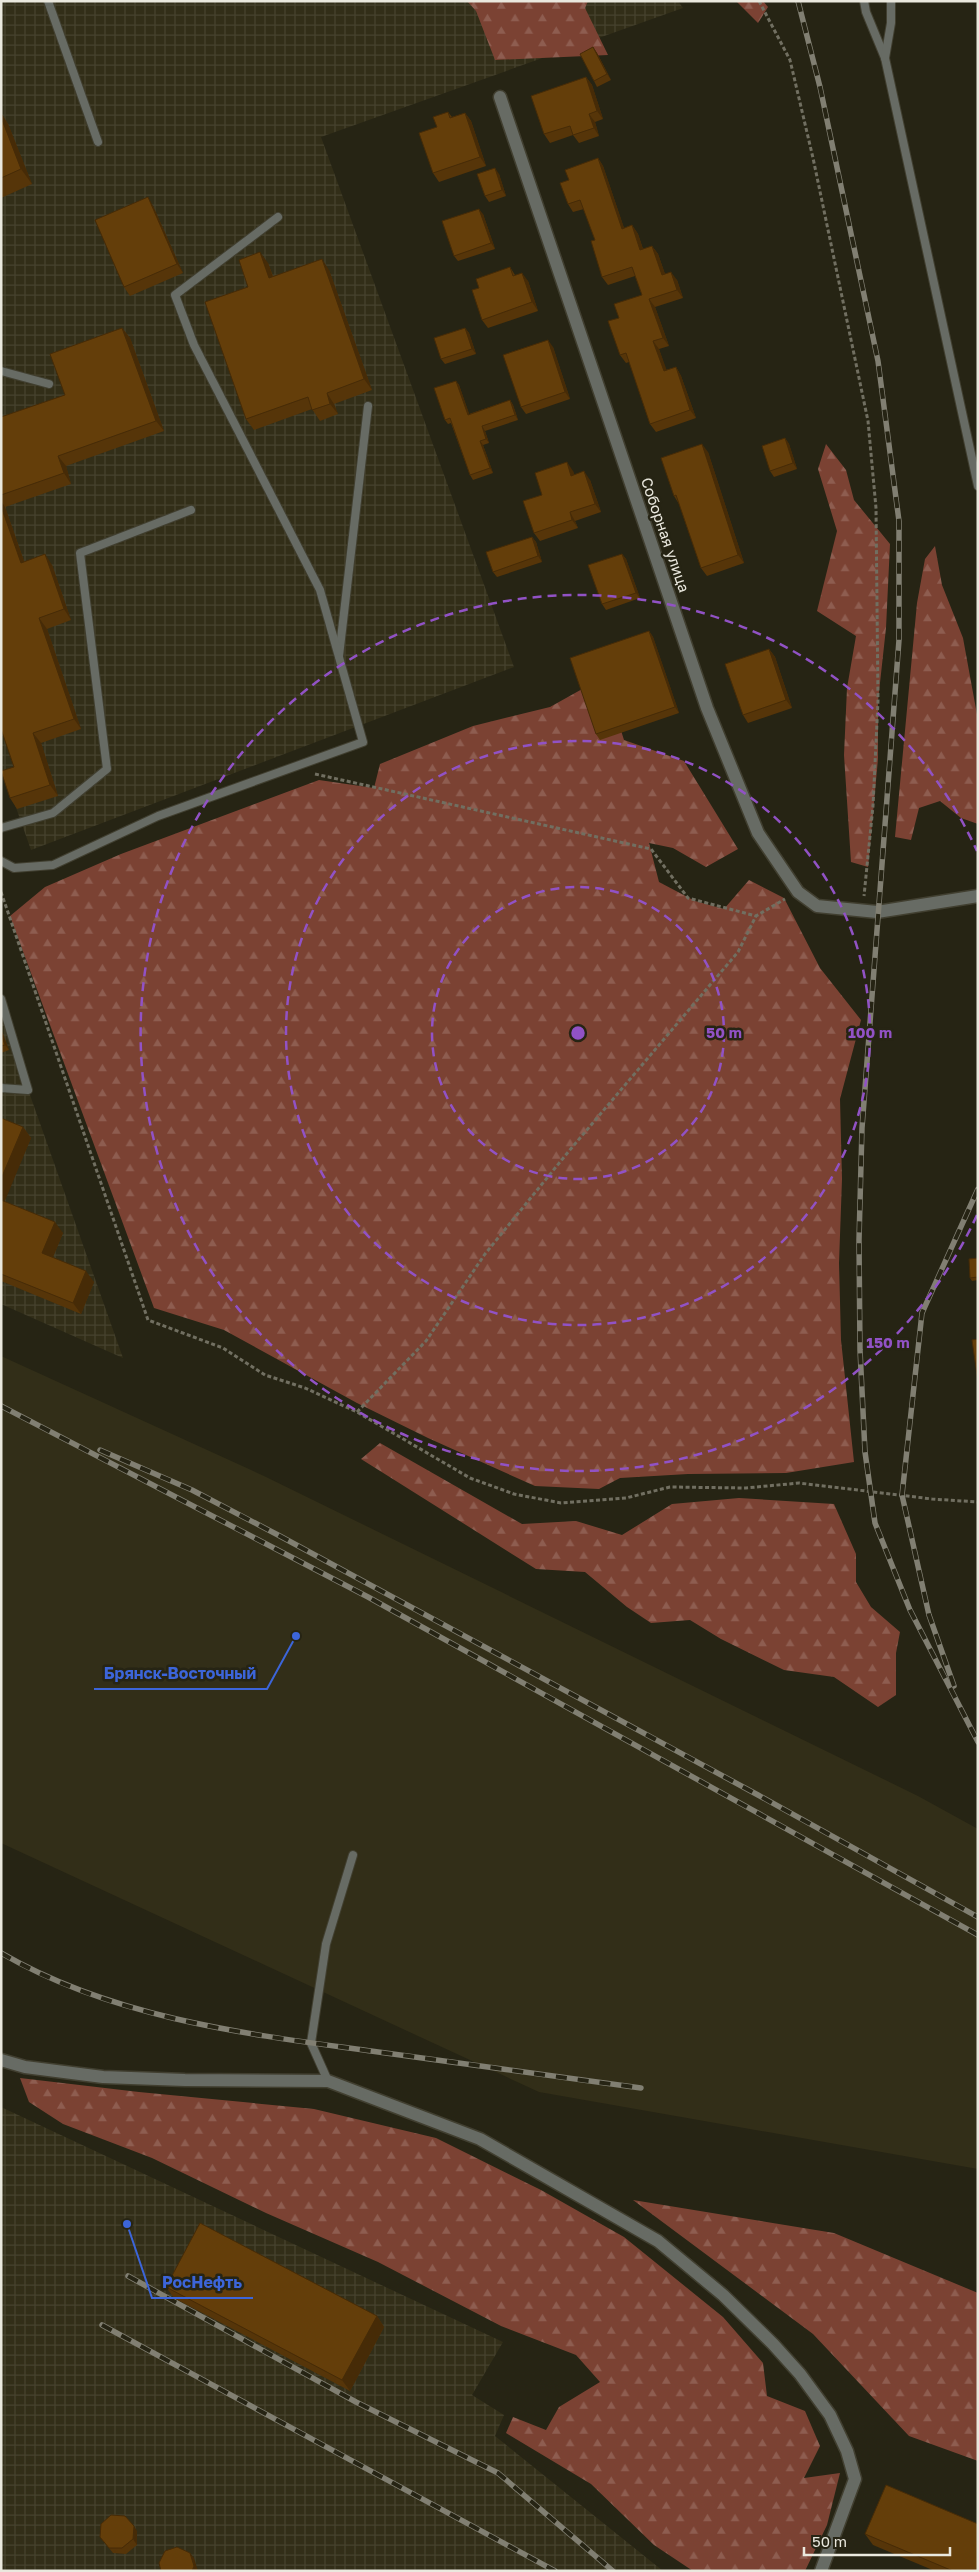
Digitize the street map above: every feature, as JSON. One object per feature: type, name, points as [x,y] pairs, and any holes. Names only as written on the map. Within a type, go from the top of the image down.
[{"type":"street","name":"Соборная улица","points":[[500,97],[707,708],[758,833],[798,892],[817,906],[877,912],[978,896]]},
{"type":"street","points":[[1,2060],[26,2067],[103,2077],[185,2080],[328,2081],[480,2139],[584,2197],[658,2242],[723,2295],[773,2344],[800,2374],[830,2415],[847,2451],[855,2479],[822,2571]]},
{"type":"lane","points":[[48,1],[98,142]]},
{"type":"lane","points":[[864,1],[866,12],[885,58],[978,486]]},
{"type":"lane","points":[[885,58],[891,23],[891,1]]},
{"type":"lane","points":[[1,861],[14,868],[53,865],[158,816],[363,742],[320,590],[194,345],[175,296],[278,218]]},
{"type":"lane","points":[[1,371],[49,384]]},
{"type":"lane","points":[[339,660],[368,406]]},
{"type":"lane","points":[[1,828],[53,813],[107,769],[80,552],[191,510]]},
{"type":"lane","points":[[1,999],[28,1090],[1,1088]]},
{"type":"lane","points":[[328,2081],[311,2043],[326,1944],[353,1855]]},
{"type":"path","points":[[759,1],[790,60],[813,158],[868,421],[876,508],[878,701],[873,806],[862,912]]},
{"type":"path","points":[[289,768],[651,849],[688,898],[756,916]]},
{"type":"path","points":[[1,892],[148,1320],[223,1348],[265,1374],[304,1388],[357,1412],[470,1478],[514,1494],[561,1503],[626,1498],[670,1487],[746,1488],[799,1483],[932,1499],[978,1502]]},
{"type":"path","points":[[357,1412],[426,1341],[491,1247],[575,1144],[738,952],[756,916],[798,892]]},
{"type":"shaded area","points":[[1,1],[678,1],[683,8],[321,137],[514,667],[31,850],[1,765]]},
{"type":"shaded area","points":[[1,1013],[123,1358],[1,1304]]},
{"type":"shaded area","points":[[1,1356],[264,1476],[918,1796],[978,1829],[978,2169],[539,2092],[1,1843]]},
{"type":"shaded area","points":[[1,2107],[503,2342],[472,2395],[504,2415],[495,2436],[663,2571],[1,2571]]},
{"type":"green space","points":[[467,1],[588,1],[585,8],[608,55],[495,60],[476,11]]},
{"type":"green space","points":[[736,1],[763,1],[768,7],[758,23]]},
{"type":"green space","points":[[826,444],[846,470],[854,500],[890,544],[886,628],[878,701],[878,759],[868,867],[851,862],[844,755],[847,688],[856,636],[817,611],[837,531],[818,469]]},
{"type":"green space","points":[[935,546],[942,585],[963,638],[978,720],[978,824],[961,818],[940,801],[919,808],[911,840],[895,837],[917,603],[925,559]]},
{"type":"green space","points":[[584,688],[612,702],[624,740],[684,761],[738,849],[706,867],[673,848],[649,843],[659,882],[695,901],[724,909],[749,880],[784,898],[820,968],[861,1020],[840,1099],[842,1179],[839,1263],[841,1340],[854,1462],[786,1473],[688,1474],[620,1478],[599,1489],[535,1486],[428,1438],[357,1403],[224,1330],[154,1308],[10,916],[45,887],[121,854],[319,780],[374,788],[380,764],[473,726],[550,707]]},
{"type":"green space","points":[[380,1443],[522,1524],[576,1521],[622,1535],[672,1504],[739,1498],[834,1504],[856,1554],[856,1582],[871,1607],[900,1632],[896,1653],[896,1695],[878,1707],[834,1677],[784,1670],[721,1639],[690,1620],[651,1623],[627,1607],[585,1572],[536,1569],[361,1459]]},
{"type":"green space","points":[[20,2078],[314,2109],[436,2138],[541,2190],[624,2237],[723,2317],[763,2363],[767,2396],[805,2411],[820,2446],[804,2478],[840,2473],[827,2525],[805,2571],[693,2571],[654,2545],[591,2484],[506,2433],[513,2417],[546,2430],[559,2407],[600,2382],[576,2355],[501,2326],[378,2262],[266,2213],[152,2158],[63,2124],[29,2102]]},
{"type":"green space","points":[[633,2200],[834,2233],[978,2293],[978,2461],[909,2436],[813,2334]]},
{"type":"building","points":[[593,47],[607,74],[594,81],[580,54]]},
{"type":"building","points":[[586,77],[597,111],[589,114],[594,128],[573,135],[570,126],[544,134],[531,96]]},
{"type":"building","points":[[448,112],[450,118],[465,113],[480,157],[433,173],[419,133],[437,127],[433,117]]},
{"type":"building","points":[[1,117],[21,169],[1,178]]},
{"type":"building","points":[[598,158],[622,229],[632,225],[640,250],[652,246],[662,275],[671,272],[677,290],[649,299],[663,338],[653,341],[664,371],[676,367],[690,410],[650,424],[626,353],[620,355],[608,321],[619,318],[614,304],[642,295],[632,267],[602,277],[591,241],[595,240],[580,200],[568,204],[560,183],[569,180],[565,170]]},
{"type":"building","points":[[495,168],[502,190],[485,196],[477,174]]},
{"type":"building","points":[[148,197],[177,264],[124,287],[95,220]]},
{"type":"building","points":[[479,209],[491,243],[454,256],[442,221]]},
{"type":"building","points":[[260,252],[269,278],[322,259],[364,379],[327,393],[330,404],[312,410],[308,397],[246,419],[205,302],[248,287],[239,260]]},
{"type":"building","points":[[510,267],[513,276],[522,273],[532,302],[482,320],[472,290],[479,288],[476,279]]},
{"type":"building","points":[[122,328],[156,421],[58,456],[64,473],[1,495],[1,417],[65,395],[50,354]]},
{"type":"building","points":[[465,328],[472,349],[441,359],[434,338]]},
{"type":"building","points":[[548,340],[565,392],[521,407],[503,355]]},
{"type":"building","points":[[456,381],[468,415],[510,400],[515,415],[482,426],[486,439],[480,441],[490,468],[470,475],[450,418],[445,420],[434,388]]},
{"type":"building","points":[[785,438],[793,463],[770,471],[762,446]]},
{"type":"building","points":[[702,444],[738,555],[701,568],[661,458]]},
{"type":"building","points":[[567,462],[571,476],[584,471],[595,504],[570,512],[572,520],[534,533],[523,501],[542,495],[535,473]]},
{"type":"building","points":[[1,506],[21,563],[45,554],[64,609],[39,618],[74,719],[33,733],[50,785],[10,798],[1,771],[14,767],[1,729]]},
{"type":"building","points":[[532,537],[538,556],[493,572],[486,552]]},
{"type":"building","points":[[622,554],[636,593],[602,604],[588,565]]},
{"type":"building","points":[[649,631],[675,707],[596,734],[570,658]]},
{"type":"building","points":[[769,649],[786,700],[743,715],[725,664]]},
{"type":"building","points":[[1,1034],[5,1045],[1,1046]]},
{"type":"building","points":[[1,1118],[23,1127],[1,1179]]},
{"type":"building","points":[[1,1200],[55,1222],[42,1253],[86,1271],[73,1303],[1,1274]]},
{"type":"building","points":[[978,1258],[978,1277],[970,1278],[969,1259]]},
{"type":"building","points":[[978,1339],[978,1382],[972,1340]]},
{"type":"building","points":[[200,2223],[377,2316],[342,2380],[166,2287]]},
{"type":"building","points":[[886,2485],[978,2524],[978,2571],[953,2571],[865,2534]]},
{"type":"building","points":[[111,2515],[125,2516],[134,2526],[133,2539],[122,2548],[109,2548],[100,2537],[101,2524]]},
{"type":"building","points":[[177,2547],[190,2553],[194,2566],[192,2571],[161,2571],[159,2563],[165,2551]]},
{"type":"railway","points":[[798,1],[820,87],[878,361],[899,521],[899,640],[862,1128],[859,1240],[860,1350],[865,1452],[875,1523],[910,1610],[978,1742]]},
{"type":"railway","points":[[954,1686],[929,1615],[902,1495],[922,1313],[978,1189]]},
{"type":"railway","points":[[1,1406],[368,1597],[978,1935]]},
{"type":"railway","points":[[100,1450],[192,1490],[278,1535],[758,1795],[978,1917]]},
{"type":"railway","points":[[1,1953],[44,1975],[88,1993],[134,2008],[228,2030],[641,2088]]},
{"type":"railway","points":[[128,2276],[356,2402],[498,2473],[613,2571]]},
{"type":"railway","points":[[102,2325],[555,2571]]},
{"type":"place","name":"Брянск-Восточный","points":[[296,1636]]},
{"type":"place","name":"РосНефть","points":[[127,2224]]}]
